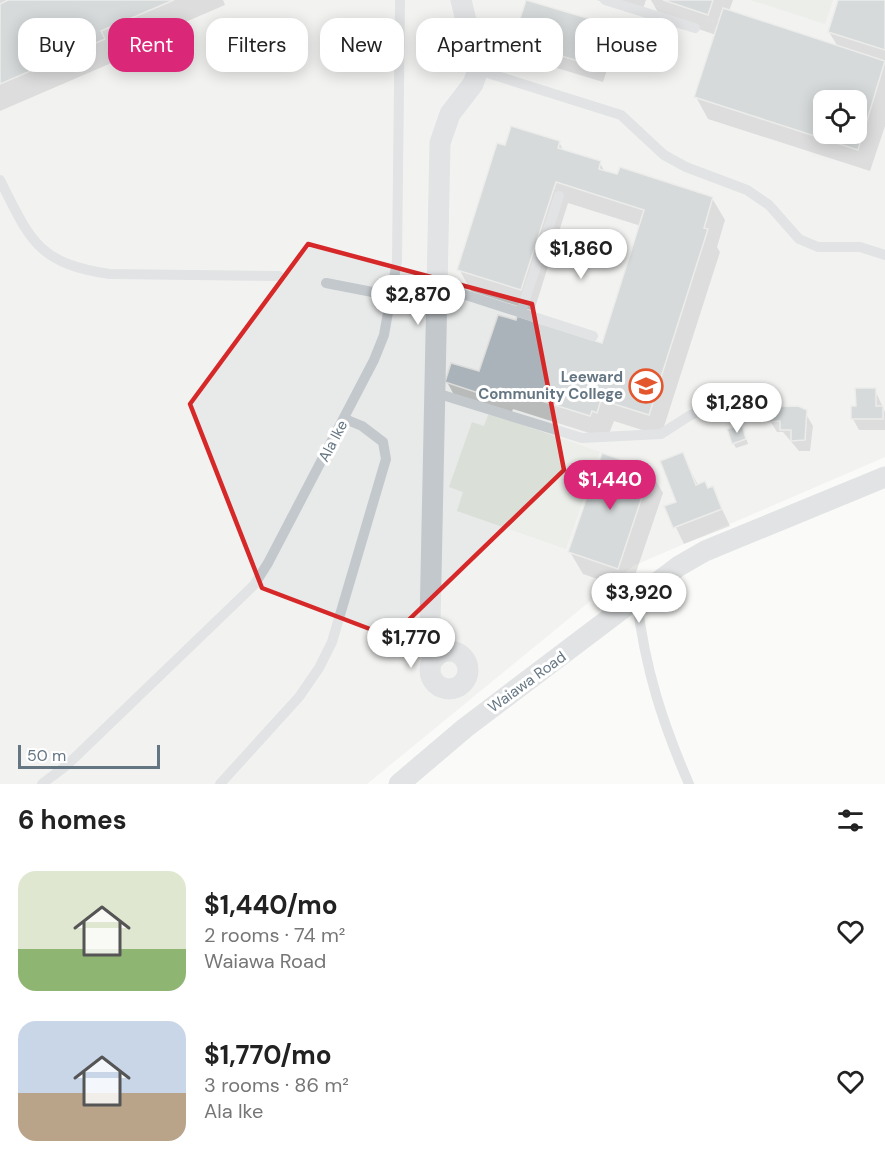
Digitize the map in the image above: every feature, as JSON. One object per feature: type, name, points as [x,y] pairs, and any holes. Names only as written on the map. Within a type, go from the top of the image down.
[{"type":"street","points":[[461,0],[465,18]]},
{"type":"street","points":[[438,655],[430,624],[440,143],[450,114],[473,84],[477,72]]},
{"type":"street","name":"Waiawa Road","points":[[399,784],[465,728],[637,601],[680,566],[705,551],[885,477]]},
{"type":"lane","name":"Ala Ike","points":[[42,784],[67,765],[254,585],[268,564],[345,419],[384,335],[398,261],[400,0]]},
{"type":"lane","points":[[605,0],[695,28]]},
{"type":"lane","points":[[484,72],[621,115],[664,155],[747,190],[762,200],[799,239],[818,247],[861,247],[885,255]]},
{"type":"lane","points":[[0,180],[24,227],[37,246],[57,260],[82,270],[110,274],[279,276]]},
{"type":"lane","points":[[521,312],[559,196]]},
{"type":"lane","points":[[326,282],[393,296]]},
{"type":"lane","points":[[438,286],[593,336]]},
{"type":"lane","points":[[436,393],[582,438],[661,434],[689,416],[737,393],[760,389]]},
{"type":"lane","points":[[220,784],[299,697],[319,668],[332,642],[386,459],[383,442],[362,426],[345,419]]},
{"type":"lane","points":[[637,601],[642,642],[662,721],[689,784]]},
{"type":"highlighted area","points":[[308,244],[532,304],[564,470],[391,637],[262,588],[190,404]]},
{"type":"shaded area","points":[[0,0],[885,0],[885,457],[633,566],[367,784],[0,784]]},
{"type":"shaded area","points":[[751,0],[833,0],[825,24]]},
{"type":"shaded area","points":[[489,413],[600,452],[566,549],[457,511],[463,492],[449,487],[472,422],[484,426]]},
{"type":"building","points":[[8,0],[174,0],[132,18],[108,18],[108,28],[101,31],[105,39],[96,43],[96,18],[18,18],[18,72],[28,72],[0,84],[0,4]]},
{"type":"building","points":[[526,0],[587,18],[575,18],[575,60],[563,56],[563,18],[520,18]]},
{"type":"building","points":[[663,0],[713,0],[708,15]]},
{"type":"building","points":[[838,0],[885,0],[885,50],[828,32]]},
{"type":"building","points":[[723,8],[885,61],[867,120],[867,90],[813,90],[813,135],[694,97]]},
{"type":"building","points":[[511,126],[560,141],[558,148],[601,161],[599,169],[617,174],[620,167],[713,197],[704,228],[708,229],[649,415],[601,400],[597,413],[592,411],[590,416],[500,388],[497,399],[445,382],[451,363],[479,371],[498,315],[516,320],[517,316],[602,343],[644,210],[556,182],[521,290],[457,270],[497,143],[505,145]]},
{"type":"building","points":[[839,144],[860,144],[858,150]]},
{"type":"building","points":[[855,388],[876,388],[876,406],[883,406],[883,419],[851,419],[851,406],[856,406]]},
{"type":"building","points":[[798,406],[807,410],[805,440],[791,441],[791,430],[780,430],[780,421],[769,422],[769,407]]},
{"type":"building","points":[[742,424],[746,439],[732,444],[727,429]]},
{"type":"building","points":[[683,452],[696,485],[705,481],[708,488],[713,486],[722,509],[673,528],[664,506],[676,502],[660,461]]},
{"type":"building","points":[[602,453],[651,470],[618,569],[568,552]]},
{"type":"place","name":"Leeward Community College","points":[[646,386]]}]
